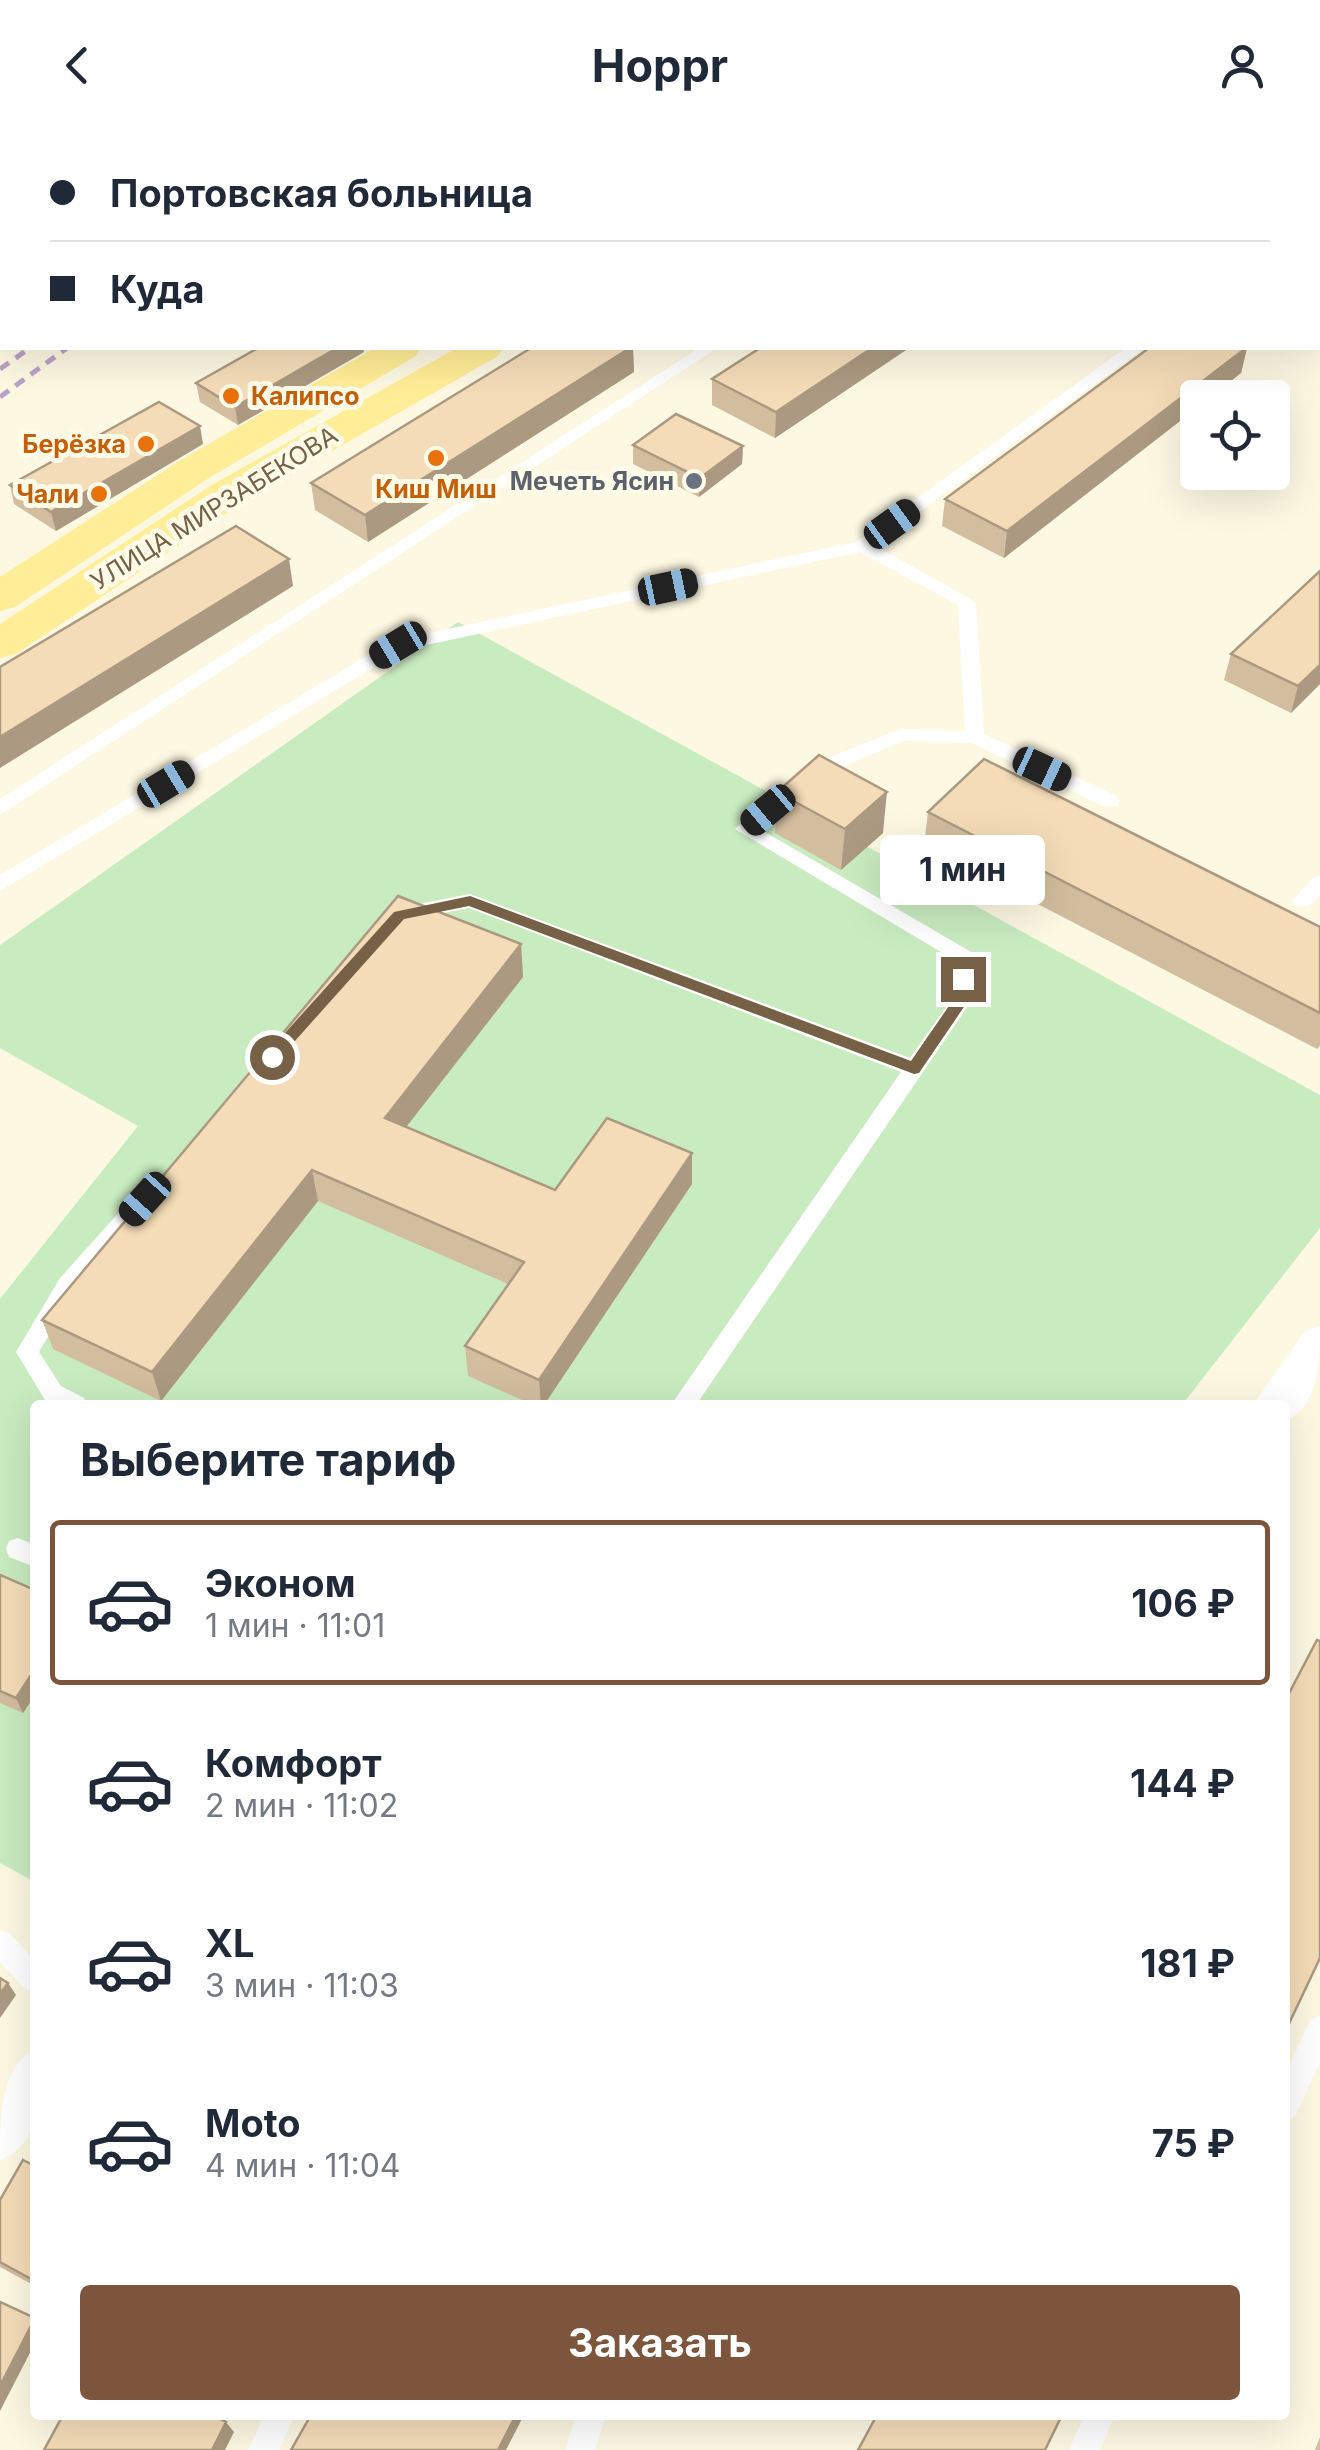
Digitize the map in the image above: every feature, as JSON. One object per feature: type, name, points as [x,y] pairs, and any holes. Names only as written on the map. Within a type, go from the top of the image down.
[{"type":"main road","name":"УЛИЦА МИРЗАБЕКОВА","points":[[0,598],[195,468],[399,350]]},
{"type":"main road","name":"УЛИЦА МИРЗАБЕКОВА","points":[[0,644],[230,492],[480,350]]},
{"type":"street","points":[[1280,1400],[1318,1350]]},
{"type":"street","points":[[0,2132],[30,2084]]},
{"type":"lane","points":[[0,808],[706,350]]},
{"type":"lane","points":[[0,884],[398,645],[862,546],[1133,350]]},
{"type":"lane","points":[[862,546],[966,602],[975,737]]},
{"type":"lane","points":[[686,1400],[960,1001],[966,958],[745,829],[812,772],[900,735],[975,737],[1110,801]]},
{"type":"lane","points":[[1302,901],[1320,883]]},
{"type":"lane","points":[[386,930],[399,915],[470,901],[914,1068]]},
{"type":"lane","points":[[66,1400],[53,1393],[27,1352],[68,1284],[161,1181]]},
{"type":"lane","points":[[0,1944],[30,1974]]},
{"type":"lane","points":[[1290,2096],[1320,2030]]},
{"type":"lane","points":[[263,2450],[278,2420]]},
{"type":"lane","points":[[580,2450],[589,2420]]},
{"type":"lane","points":[[1084,2450],[1098,2420]]},
{"type":"green space","points":[[458,622],[1320,1095],[1320,1228],[1186,1400],[30,1400],[30,1879],[0,1863],[0,1299],[138,1126],[0,1048],[0,945]]},
{"type":"building","points":[[254,350],[334,350],[235,407],[196,383]]},
{"type":"building","points":[[528,350],[627,350],[365,515],[311,483]]},
{"type":"building","points":[[757,350],[869,350],[776,412],[712,379]]},
{"type":"building","points":[[1146,350],[1243,350],[1204,380],[1180,380],[1180,399],[1007,531],[945,499]]},
{"type":"building","points":[[159,402],[200,426],[51,512],[10,485]]},
{"type":"building","points":[[676,414],[743,446],[700,478],[633,445]]},
{"type":"building","points":[[236,526],[289,559],[0,737],[0,667]]},
{"type":"building","points":[[1320,571],[1320,665],[1298,686],[1231,654]]},
{"type":"building","points":[[819,755],[887,792],[845,829],[777,792]]},
{"type":"building","points":[[984,759],[1320,927],[1320,1013],[928,812]]},
{"type":"building","points":[[398,896],[521,944],[385,1118],[555,1190],[607,1118],[692,1153],[539,1380],[465,1346],[524,1262],[312,1170],[152,1372],[42,1320]]},
{"type":"building","points":[[0,1575],[30,1588],[30,1677],[16,1698],[0,1691]]},
{"type":"building","points":[[1317,1640],[1320,1641],[1320,1958],[1290,2021],[1290,1691]]},
{"type":"building","points":[[0,1978],[8,1983],[0,1994]]},
{"type":"building","points":[[23,2160],[30,2164],[30,2278],[0,2262],[0,2200]]},
{"type":"building","points":[[0,2302],[30,2316],[30,2328],[0,2386]]},
{"type":"building","points":[[60,2420],[226,2422],[212,2450],[44,2450]]},
{"type":"building","points":[[308,2420],[513,2420],[498,2450],[291,2450]]},
{"type":"building","points":[[874,2420],[1060,2420],[1045,2450],[858,2450]]},
{"type":"railway","points":[[0,369],[27,350]]},
{"type":"railway","points":[[0,397],[64,350]]},
{"type":"place","name":"Калипсо","points":[[231,396]]},
{"type":"place","name":"Берёзка","points":[[146,444]]},
{"type":"place","name":"Киш Миш","points":[[436,458]]},
{"type":"place","name":"Мечеть Ясин","points":[[694,481]]},
{"type":"place","name":"Чали","points":[[99,494]]},
{"type":"route","points":[[272,1057],[399,915],[470,901],[914,1068],[960,1001],[963,979]]}]
